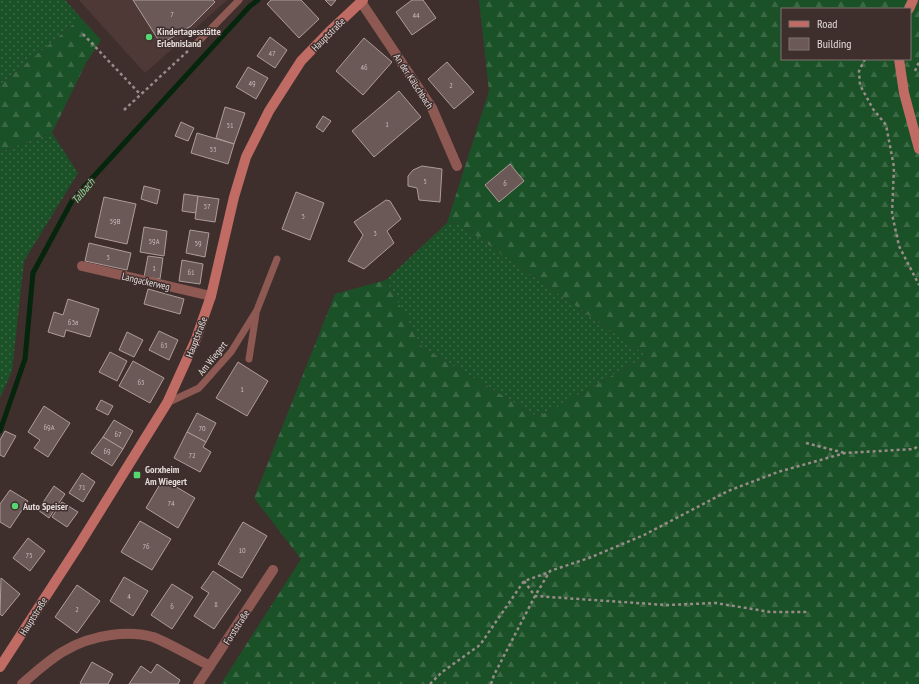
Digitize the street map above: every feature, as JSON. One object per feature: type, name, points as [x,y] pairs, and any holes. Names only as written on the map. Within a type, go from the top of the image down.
[{"type":"main road","name":"Hauptstraße","points":[[0,668],[79,545],[167,403],[196,339],[210,296],[234,197],[244,164],[269,111],[301,61],[362,1]]},
{"type":"main road","points":[[899,60],[904,93],[919,149]]},
{"type":"street","name":"An der Kälschbach","points":[[362,1],[432,108],[457,166]]},
{"type":"street","name":"Langackerweg","points":[[82,266],[210,296]]},
{"type":"street","name":"Forststraße","points":[[198,684],[273,570]]},
{"type":"street","points":[[22,684],[46,662],[68,647],[97,636],[123,633],[139,634],[154,638],[210,666]]},
{"type":"lane","points":[[197,43],[239,0]]},
{"type":"lane","name":"Am Wiegert","points":[[167,403],[199,388],[231,352],[257,310],[277,259]]},
{"type":"lane","name":"Am Wiegert","points":[[249,359],[257,310]]},
{"type":"path","points":[[83,34],[140,94]]},
{"type":"path","points":[[124,110],[197,43]]},
{"type":"path","points":[[865,60],[859,72],[860,85],[873,109],[886,125],[894,167],[892,214],[899,246],[919,285]]},
{"type":"path","points":[[806,443],[845,453]]},
{"type":"path","points":[[430,684],[442,672],[480,645],[524,581],[589,558],[644,535],[728,491],[778,472],[845,453],[883,452],[914,449],[919,445]]},
{"type":"path","points":[[491,684],[494,675],[535,596],[550,571]]},
{"type":"path","points":[[524,581],[535,596],[666,605],[716,602],[770,612],[809,612]]},
{"type":"shaded area","name":"Kindertagesstätte Erlebnisland","points":[[79,0],[227,0],[145,73]]},
{"type":"green space","points":[[0,0],[65,0],[81,18],[0,85]]},
{"type":"green space","points":[[479,0],[919,0],[919,684],[221,684],[301,559],[254,498],[335,294],[386,280],[422,347],[538,417],[647,356],[459,224],[447,223],[489,91]]},
{"type":"green space","points":[[81,18],[101,40],[86,63],[52,133],[0,152],[0,85]]},
{"type":"green space","points":[[52,133],[78,173],[24,261],[12,371],[0,398],[0,152]]},
{"type":"green space","points":[[447,223],[459,224],[647,356],[538,417],[422,347],[386,280]]},
{"type":"building","points":[[133,0],[213,0],[215,2],[191,26],[161,44]]},
{"type":"building","points":[[271,0],[301,0],[319,19],[299,38],[267,4]]},
{"type":"building","points":[[325,0],[336,0],[331,6]]},
{"type":"building","points":[[412,0],[423,0],[436,18],[412,35],[396,12]]},
{"type":"building","points":[[270,37],[287,50],[275,68],[257,56]]},
{"type":"building","points":[[364,38],[392,62],[363,95],[336,71]]},
{"type":"building","points":[[447,62],[474,92],[454,109],[428,79]]},
{"type":"building","points":[[248,67],[268,78],[256,99],[236,87]]},
{"type":"building","points":[[399,91],[421,117],[374,157],[352,131]]},
{"type":"building","points":[[225,107],[245,113],[234,144],[216,138]]},
{"type":"building","points":[[323,116],[331,121],[323,132],[316,127]]},
{"type":"building","points":[[181,122],[194,128],[188,141],[175,136]]},
{"type":"building","points":[[197,133],[234,144],[228,164],[191,153]]},
{"type":"building","points":[[510,164],[524,181],[499,202],[485,185]]},
{"type":"building","points":[[422,166],[442,169],[440,202],[419,200],[417,188],[408,186],[408,176],[413,170]]},
{"type":"building","points":[[144,186],[160,190],[157,204],[141,199]]},
{"type":"building","points":[[296,192],[324,203],[310,240],[282,229]]},
{"type":"building","points":[[184,194],[198,196],[196,213],[182,211]]},
{"type":"building","points":[[198,196],[219,199],[215,222],[195,219]]},
{"type":"building","points":[[104,197],[136,204],[127,244],[95,237]]},
{"type":"building","points":[[386,200],[390,201],[401,219],[387,231],[394,243],[364,269],[348,261],[363,235],[354,222]]},
{"type":"building","points":[[144,227],[167,231],[164,256],[140,252]]},
{"type":"building","points":[[190,230],[209,233],[205,257],[186,253]]},
{"type":"building","points":[[89,243],[131,253],[127,270],[85,261]]},
{"type":"building","points":[[148,256],[163,258],[160,279],[144,277]]},
{"type":"building","points":[[182,260],[203,264],[200,284],[179,281]]},
{"type":"building","points":[[148,289],[184,299],[180,314],[144,304]]},
{"type":"building","points":[[68,299],[99,309],[90,337],[66,330],[64,337],[48,332],[54,312],[63,315]]},
{"type":"building","points":[[159,331],[178,340],[169,360],[149,350]]},
{"type":"building","points":[[127,332],[143,340],[134,357],[119,350]]},
{"type":"building","points":[[110,352],[127,361],[117,381],[99,372]]},
{"type":"building","points":[[133,361],[164,378],[150,403],[119,386]]},
{"type":"building","points":[[238,362],[268,381],[247,416],[216,398]]},
{"type":"building","points":[[101,400],[113,406],[108,415],[96,409]]},
{"type":"building","points":[[44,406],[70,423],[48,457],[34,448],[40,440],[28,432]]},
{"type":"building","points":[[197,413],[216,423],[206,442],[187,432]]},
{"type":"building","points":[[114,420],[133,431],[123,449],[103,437]]},
{"type":"building","points":[[5,431],[16,436],[4,457],[0,455],[0,440]]},
{"type":"building","points":[[187,432],[206,442],[203,447],[211,452],[200,472],[174,458]]},
{"type":"building","points":[[103,437],[123,449],[112,466],[91,453]]},
{"type":"building","points":[[82,473],[95,482],[83,502],[69,493]]},
{"type":"building","points":[[163,479],[195,498],[178,528],[146,508]]},
{"type":"building","points":[[54,486],[65,494],[49,518],[38,510]]},
{"type":"building","points":[[10,490],[28,501],[10,528],[0,522],[0,504]]},
{"type":"building","points":[[62,502],[78,512],[67,527],[52,517]]},
{"type":"building","points":[[140,521],[171,539],[152,570],[121,552]]},
{"type":"building","points":[[243,522],[267,536],[242,578],[218,564]]},
{"type":"building","points":[[28,538],[45,551],[30,571],[13,558]]},
{"type":"building","points":[[213,571],[241,590],[214,629],[194,616],[209,593],[201,588]]},
{"type":"building","points":[[124,577],[148,591],[133,616],[110,601]]},
{"type":"building","points":[[1,578],[20,594],[2,616],[0,614]]},
{"type":"building","points":[[172,584],[193,597],[172,629],[151,615]]},
{"type":"building","points":[[77,585],[100,601],[77,633],[55,617]]},
{"type":"building","points":[[92,662],[113,674],[108,684],[80,683]]},
{"type":"building","points":[[157,664],[180,680],[178,684],[129,684],[141,666],[151,673]]},
{"type":"waterway","name":"Talbach","points":[[0,431],[25,359],[33,273],[73,199],[250,6],[258,0]]},
{"type":"place","name":"Kindertagesstätte Erlebnisland","points":[[149,37]]},
{"type":"place","name":"Gorxheim Am Wiegert","points":[[137,475]]},
{"type":"place","name":"Auto Speiser","points":[[15,506]]}]
